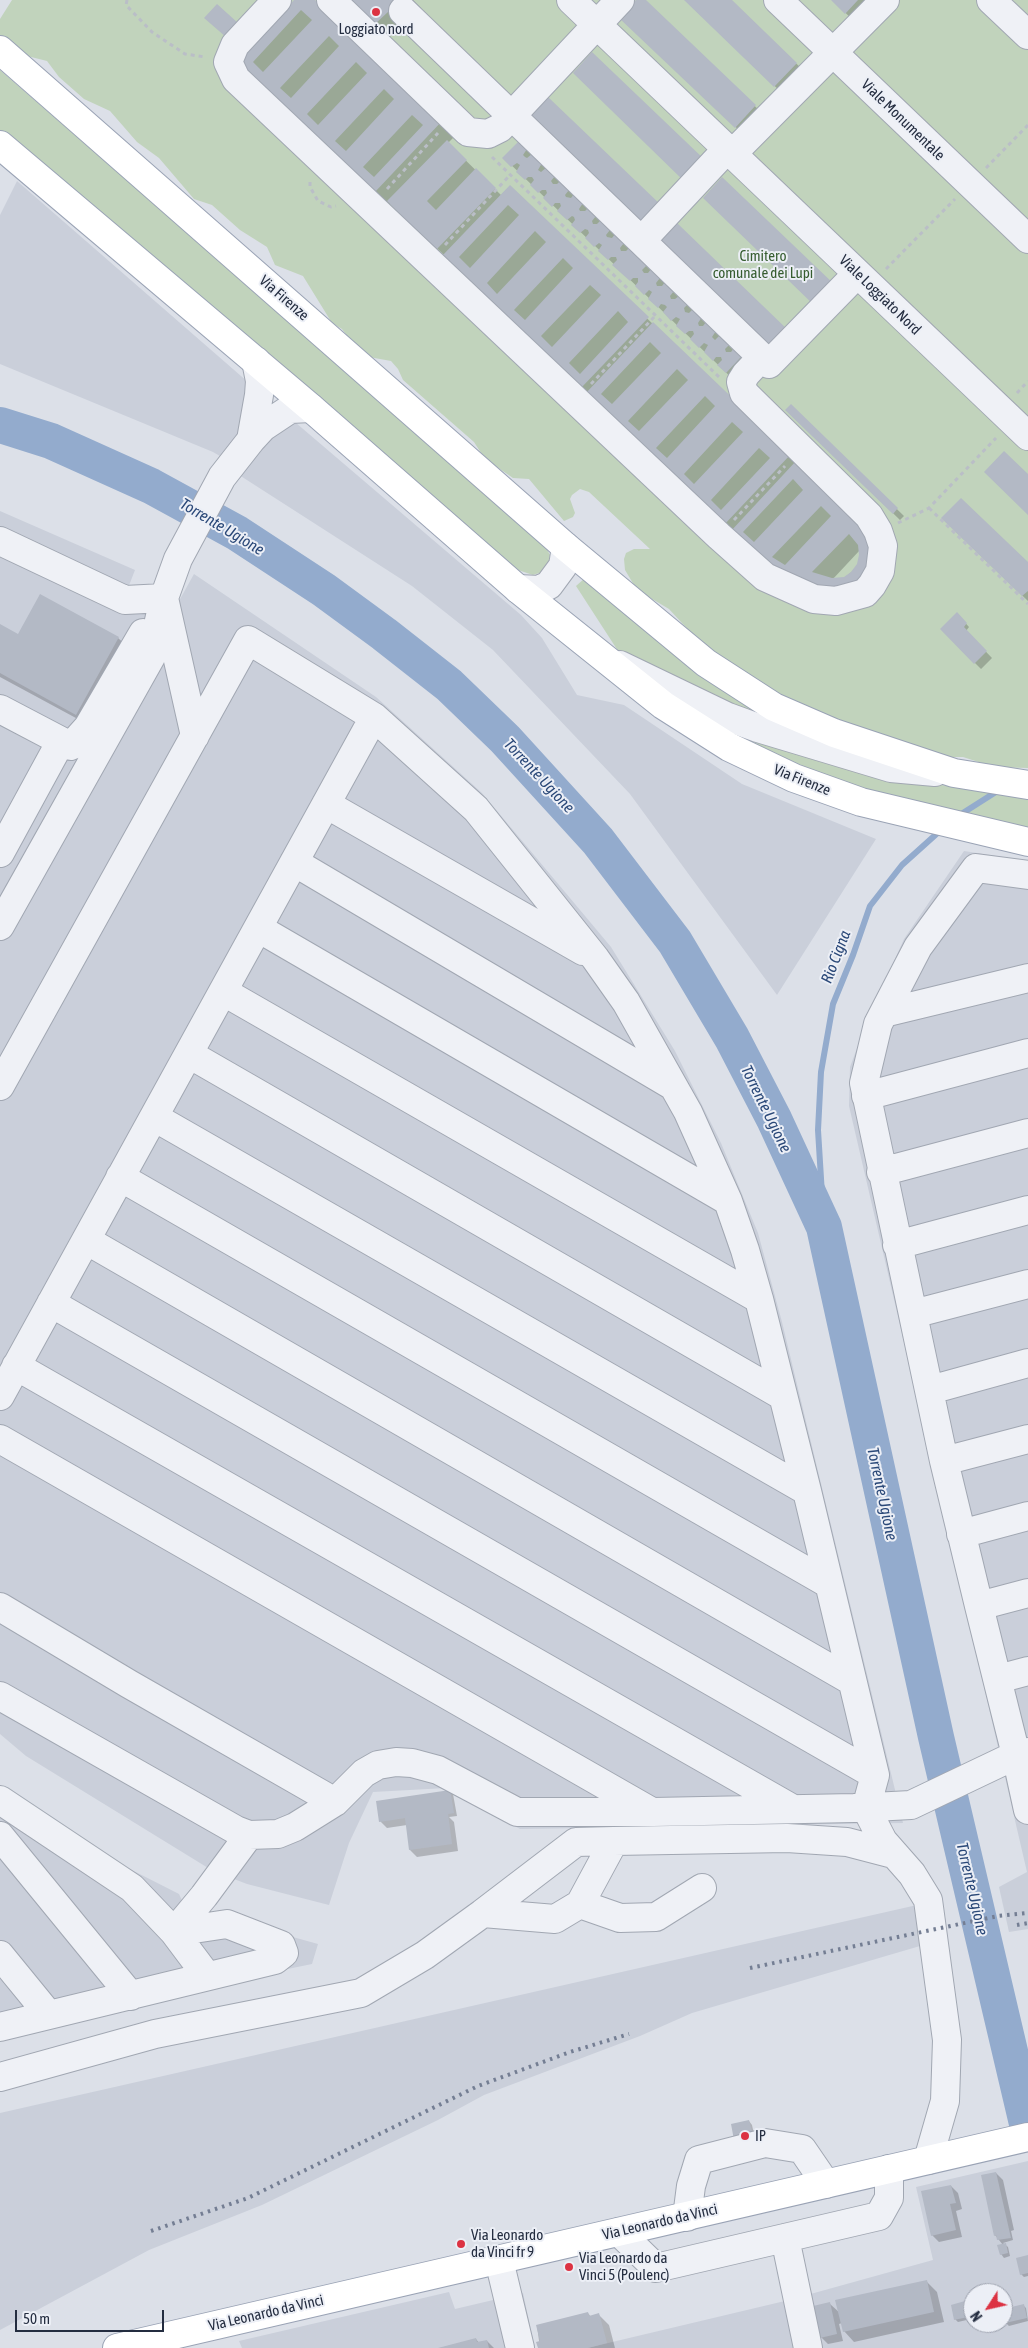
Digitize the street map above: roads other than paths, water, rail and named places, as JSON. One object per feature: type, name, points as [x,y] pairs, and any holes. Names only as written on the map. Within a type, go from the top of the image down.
[{"type":"main road","name":"Via Firenze","points":[[0,50],[566,547],[686,648],[774,707],[834,733],[965,776],[1023,785]]},
{"type":"main road","name":"Via Firenze","points":[[0,145],[311,408],[518,589],[663,705],[729,747],[794,778],[861,802],[1028,842]]},
{"type":"main road","name":"Via Leonardo da Vinci","points":[[117,2348],[1018,2140]]},
{"type":"street","points":[[277,0],[235,45],[228,62],[236,79],[764,577],[814,598],[836,601],[865,593],[880,571],[884,546],[878,531],[869,516],[744,393],[741,382],[762,357]]},
{"type":"street","points":[[331,0],[468,132],[488,134],[500,128],[620,0]]},
{"type":"street","name":"Viale Loggiato Nord","points":[[570,0],[731,151],[1020,429]]},
{"type":"street","name":"Viale Monumentale","points":[[778,0],[1028,239]]},
{"type":"street","points":[[642,240],[731,151],[834,54],[886,0]]},
{"type":"street","points":[[991,0],[1028,35]]},
{"type":"street","points":[[374,41],[408,5],[511,115],[769,364],[863,280]]},
{"type":"street","points":[[250,440],[259,395],[260,381],[256,361]]},
{"type":"street","points":[[0,926],[151,657],[164,598],[178,559],[222,477],[250,440],[269,423],[290,409],[311,408]]},
{"type":"street","points":[[0,540],[126,600],[164,598]]},
{"type":"street","points":[[518,589],[539,590],[549,585],[563,566],[566,547]]},
{"type":"street","points":[[164,598],[195,736]]},
{"type":"street","points":[[0,709],[71,746],[88,727],[164,598]]},
{"type":"street","points":[[0,1086],[248,640],[374,717],[476,809],[595,958],[626,1002],[674,1086],[707,1152],[728,1200],[759,1299],[875,1775],[866,1808],[883,1841],[912,1874],[928,1900],[947,2040],[946,2101],[928,2160]]},
{"type":"street","name":"Via Firenze","points":[[603,658],[728,717],[758,728],[891,768],[965,776]]},
{"type":"street","points":[[0,1396],[374,717]]},
{"type":"street","points":[[0,853],[60,741]]},
{"type":"street","points":[[326,804],[595,958]]},
{"type":"street","points":[[294,862],[674,1086]]},
{"type":"street","points":[[1028,875],[976,868],[918,947],[878,1024],[864,1083],[881,1172],[961,1534],[998,1679],[1022,1754],[1028,1810]]},
{"type":"street","points":[[258,928],[728,1200]]},
{"type":"street","points":[[884,1013],[1028,978]]},
{"type":"street","points":[[224,992],[759,1299]]},
{"type":"street","points":[[866,1096],[1028,1053]]},
{"type":"street","points":[[189,1054],[783,1396]]},
{"type":"street","points":[[154,1116],[807,1491]]},
{"type":"street","points":[[881,1172],[1028,1132]]},
{"type":"street","points":[[120,1178],[829,1584]]},
{"type":"street","points":[[897,1245],[1028,1210]]},
{"type":"street","points":[[86,1240],[852,1681]]},
{"type":"street","points":[[913,1314],[1028,1284]]},
{"type":"street","points":[[51,1303],[875,1775]]},
{"type":"street","points":[[930,1390],[1028,1363]]},
{"type":"street","points":[[16,1366],[794,1810]]},
{"type":"street","points":[[0,1439],[653,1812]]},
{"type":"street","points":[[944,1461],[1028,1439]]},
{"type":"street","points":[[961,1534],[1028,1516]]},
{"type":"street","points":[[979,1606],[1028,1593]]},
{"type":"street","points":[[0,1608],[335,1802]]},
{"type":"street","points":[[998,1679],[1028,1671]]},
{"type":"street","points":[[0,1696],[211,1816],[249,1835],[270,1835],[287,1831],[335,1802],[364,1773],[378,1765],[396,1762],[412,1762],[438,1770],[517,1812],[653,1812],[794,1810],[911,1805],[1022,1754]]},
{"type":"street","points":[[0,1800],[132,1888],[174,1932],[206,1976]]},
{"type":"street","points":[[174,1932],[204,1896],[249,1835]]},
{"type":"street","points":[[0,1836],[131,1996]]},
{"type":"street","points":[[0,2077],[155,2034],[361,1993],[425,1955],[576,1842],[787,1838],[847,1842],[893,1854]]},
{"type":"street","points":[[483,1913],[556,1918],[580,1904],[614,1841]]},
{"type":"street","points":[[580,1904],[620,1918],[656,1917],[702,1888]]},
{"type":"street","points":[[0,2027],[275,1960],[284,1952],[281,1944],[227,1924],[174,1932]]},
{"type":"street","points":[[0,1955],[49,2015]]},
{"type":"street","points":[[687,2216],[691,2186],[699,2160],[765,2142],[802,2149],[826,2184]]},
{"type":"street","points":[[619,2232],[656,2268],[785,2238],[879,2216],[889,2198],[889,2169]]},
{"type":"street","points":[[785,2238],[808,2348]]},
{"type":"street","points":[[499,2260],[520,2348]]},
{"type":"waterway","name":"Torrente Ugione","points":[[0,425],[51,441],[151,486],[237,533],[324,590],[384,634],[449,685],[505,739],[598,841],[675,942],[732,1038],[774,1119],[824,1227],[936,1737],[1028,2128]]},
{"type":"waterway","name":"Rio Cigna","points":[[955,818],[999,790]]},
{"type":"waterway","name":"Rio Cigna","points":[[824,1227],[818,1130],[821,1072],[833,1004],[870,906],[902,865],[942,829]]},
{"type":"railway","points":[[750,1968],[998,1916],[1028,1913]]},
{"type":"railway","points":[[1017,1925],[1028,1923]]},
{"type":"railway","points":[[151,2231],[248,2198],[478,2086],[570,2052],[629,2034]]},
{"type":"place","name":"Loggiato nord","points":[[376,12]]},
{"type":"place","name":"IP","points":[[745,2136]]},
{"type":"place","name":"Via Leonardo da Vinci fr 9","points":[[461,2244]]},
{"type":"place","name":"Via Leonardo da Vinci 5 (Poulenc)","points":[[569,2267]]},
{"type":"park label","name":"Cimitero comunale dei Lupi","points":[[763,264]]}]
